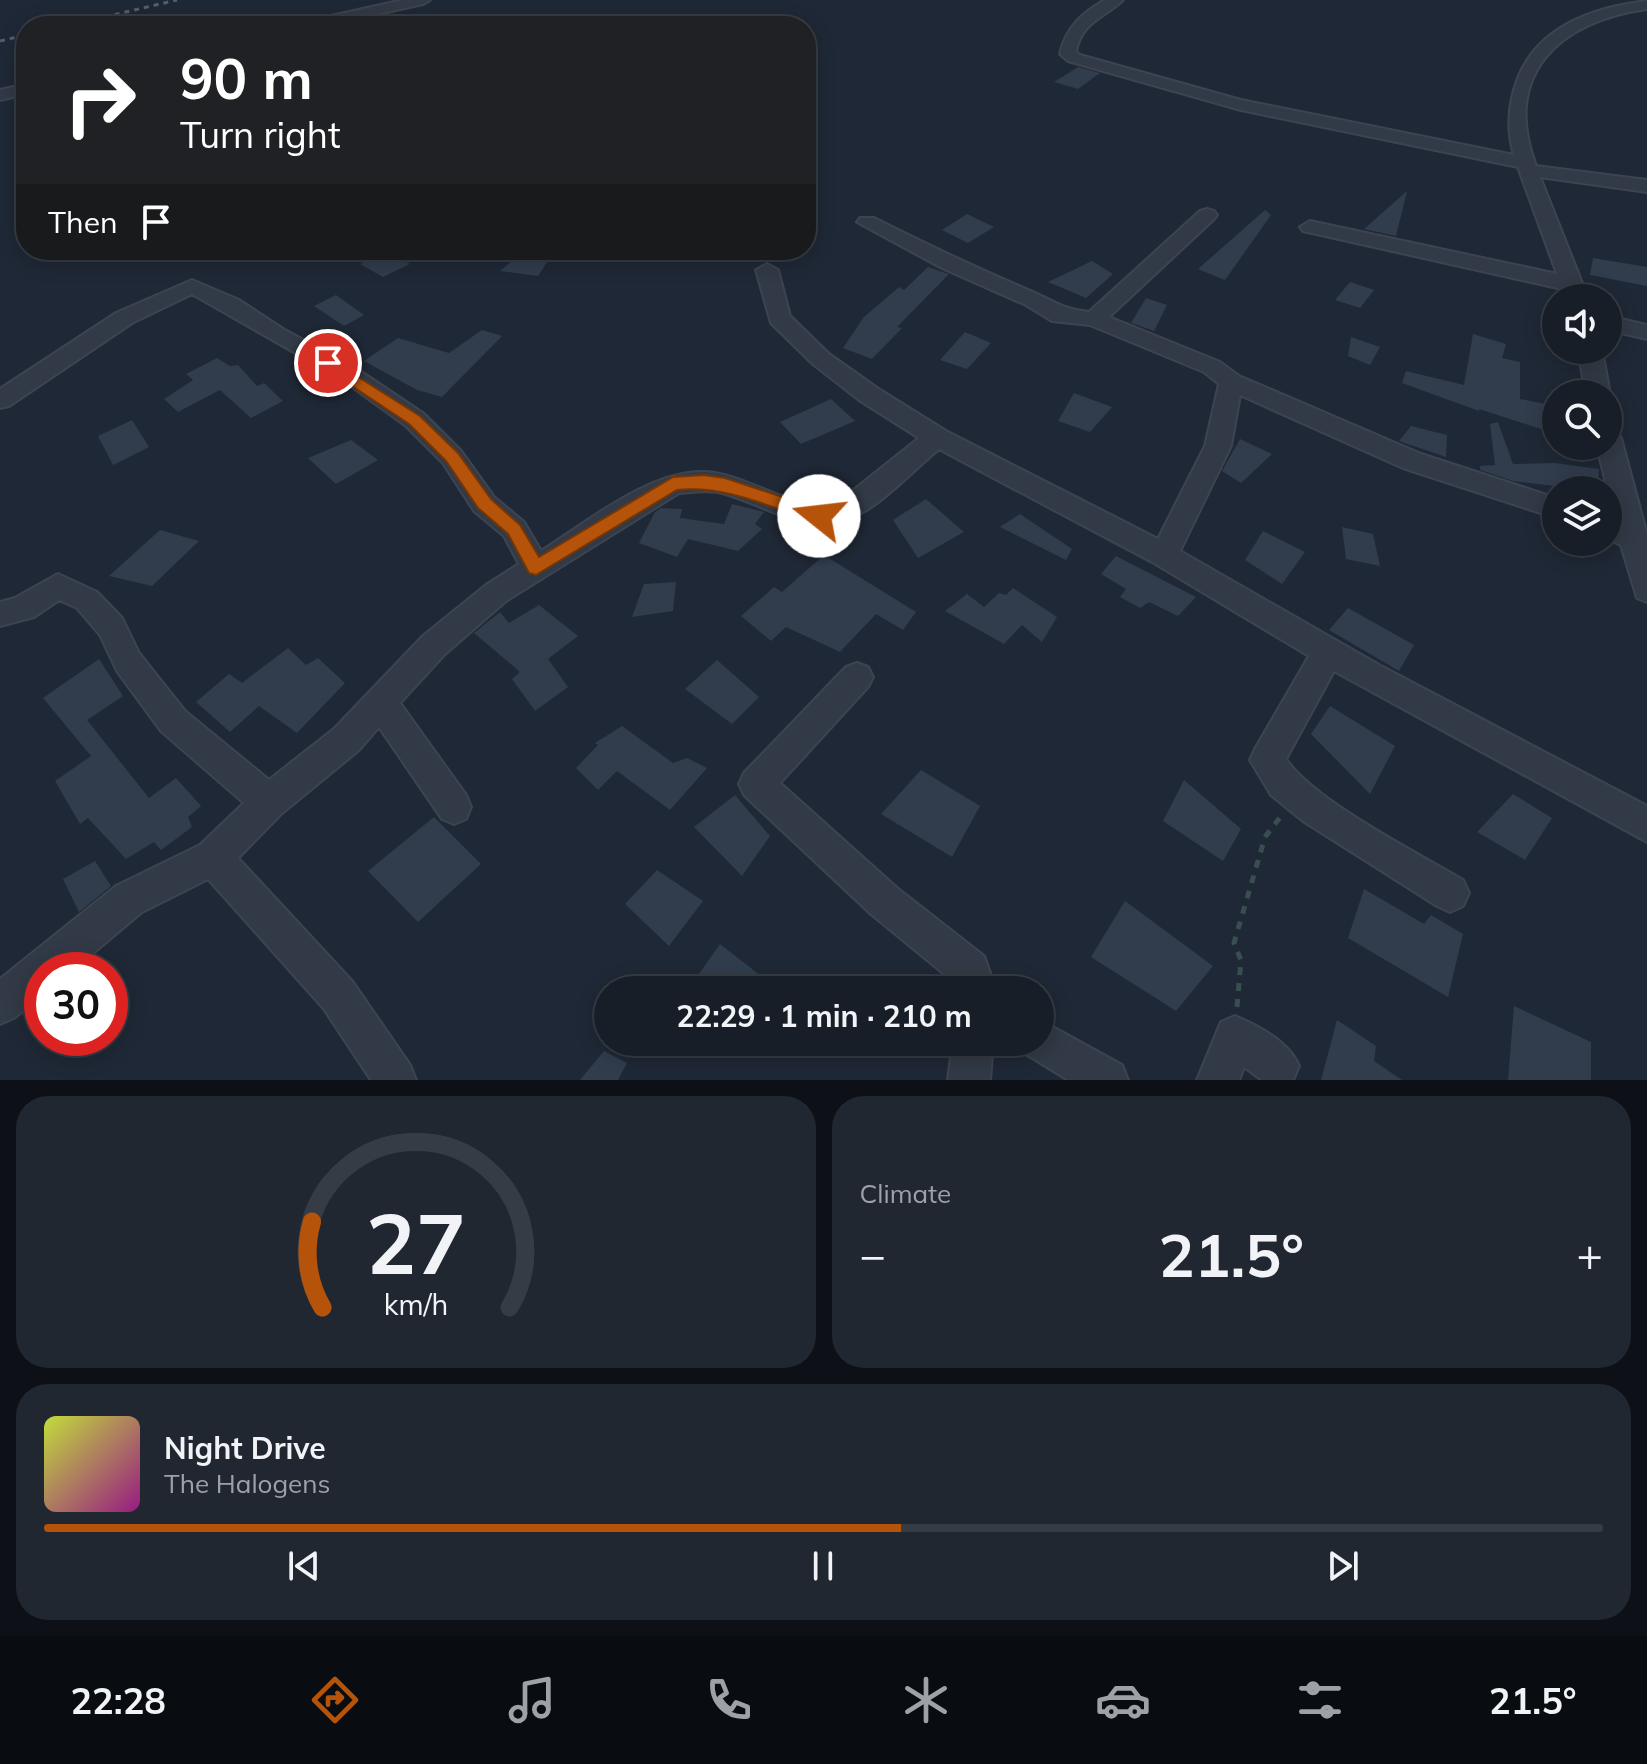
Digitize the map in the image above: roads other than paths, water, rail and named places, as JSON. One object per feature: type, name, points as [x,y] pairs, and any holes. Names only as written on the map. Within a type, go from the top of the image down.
[{"type":"street","points":[[349,16],[423,0]]},
{"type":"street","points":[[1116,0],[1085,19],[1072,34],[1068,54],[1108,69],[1330,124],[1527,166],[1647,186]]},
{"type":"street","points":[[1571,284],[1518,138],[1523,86],[1542,48],[1580,20],[1628,6],[1647,5]]},
{"type":"street","points":[[390,7],[397,16]]},
{"type":"street","points":[[1094,319],[1207,215]]},
{"type":"street","points":[[867,222],[949,264],[1034,300],[1060,316],[1094,319],[1212,367],[1231,382],[1412,461],[1542,503]]},
{"type":"street","points":[[1310,227],[1545,284]]},
{"type":"street","points":[[767,270],[779,318],[796,336],[868,394],[937,437],[1164,555],[1330,651],[1647,825]]},
{"type":"street","points":[[0,400],[124,318],[192,286],[231,305],[275,334],[349,374],[415,420],[452,457],[484,504],[514,529],[536,568]]},
{"type":"street","points":[[1622,326],[1647,332]]},
{"type":"street","points":[[1164,555],[1218,446],[1231,382]]},
{"type":"street","points":[[65,952],[129,899],[213,858],[269,802],[347,739],[434,645],[496,593],[673,484],[704,481],[725,484],[797,511],[819,516],[832,514],[851,507],[937,437]]},
{"type":"street","points":[[1614,460],[1647,590]]},
{"type":"street","points":[[1622,534],[1635,539]]},
{"type":"street","points":[[0,614],[23,608],[58,586],[87,600],[111,627],[128,662],[173,721],[269,802]]},
{"type":"street","points":[[1330,651],[1305,687],[1293,716],[1267,760],[1283,784],[1297,795],[1450,893]]},
{"type":"street","points":[[857,677],[756,784],[884,901],[970,970],[972,976]]},
{"type":"street","points":[[381,702],[454,807]]},
{"type":"street","points":[[213,858],[338,995],[395,1080]]},
{"type":"street","points":[[0,1004],[24,985]]},
{"type":"street","points":[[1218,1080],[1235,1038],[1278,1066]]},
{"type":"street","points":[[1054,1048],[1107,1080]]},
{"type":"street","points":[[969,1080],[972,1056]]},
{"type":"railway","points":[[109,16],[177,0]]},
{"type":"railway","points":[[0,41],[16,37]]}]
